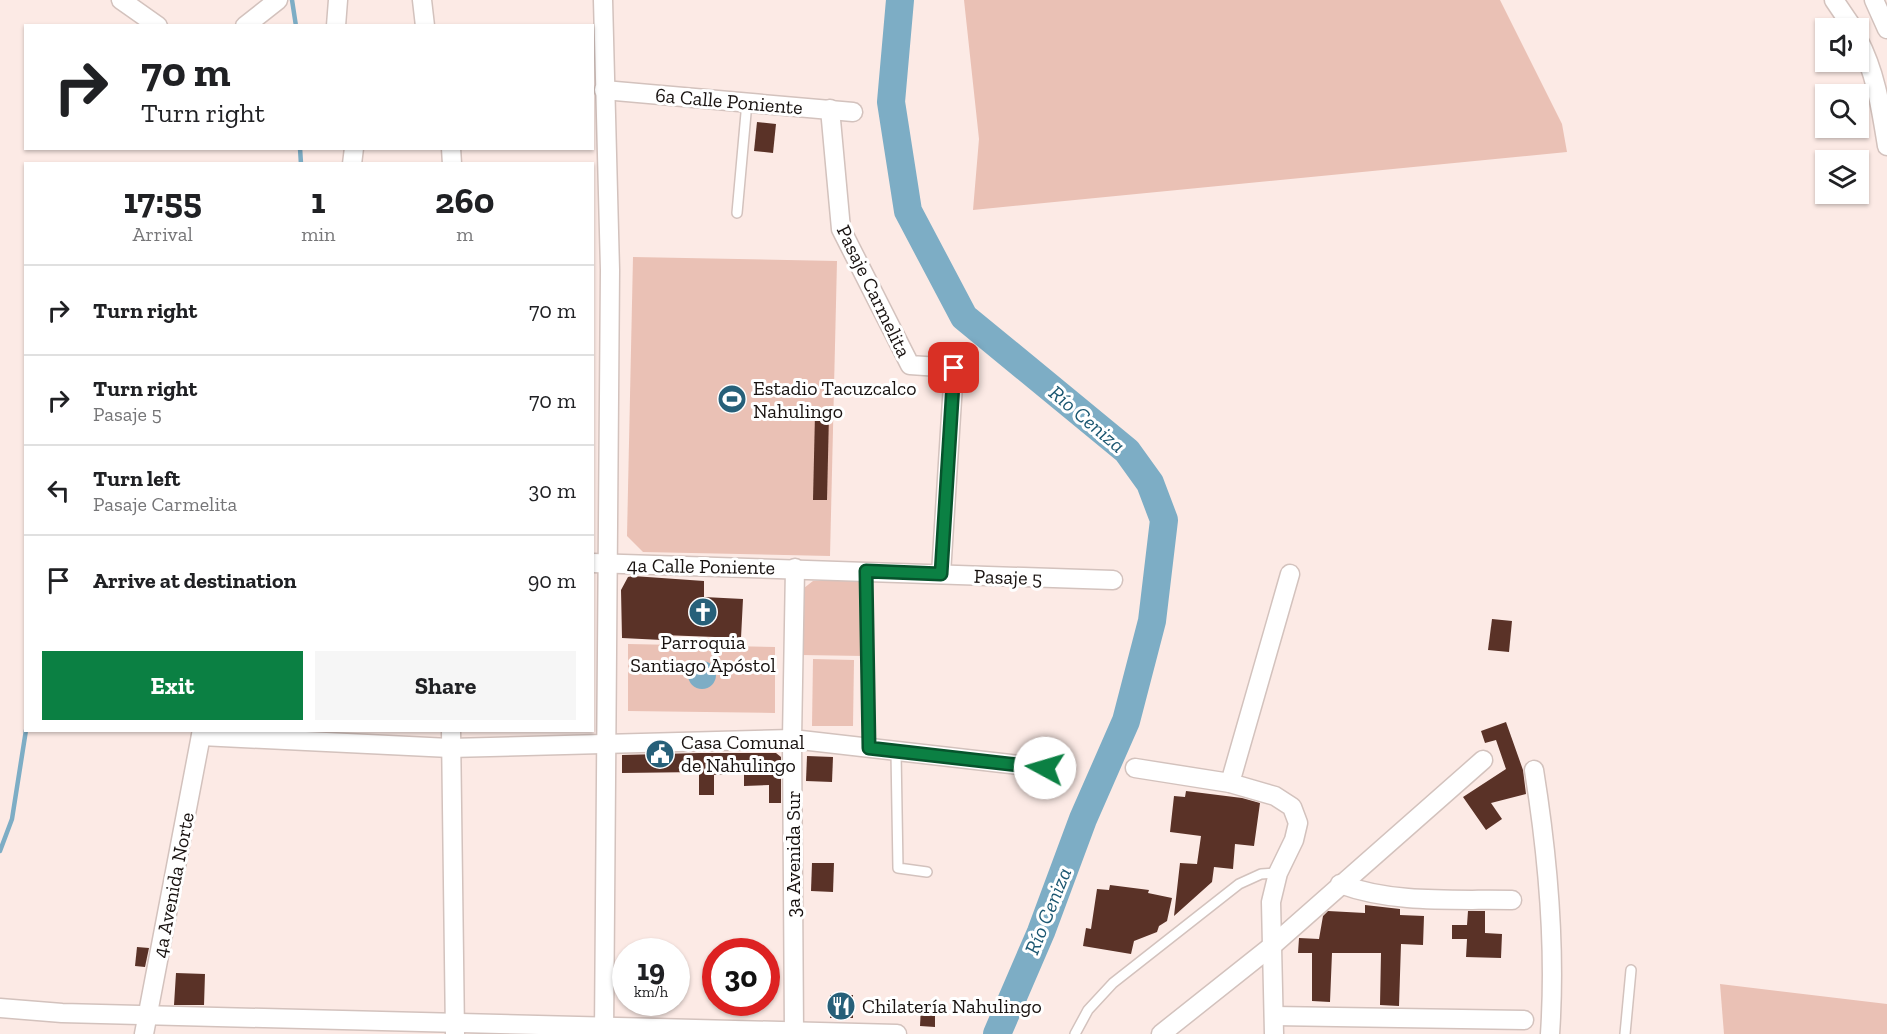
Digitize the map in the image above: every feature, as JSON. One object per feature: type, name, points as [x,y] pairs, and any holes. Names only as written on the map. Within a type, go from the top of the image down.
[{"type":"street","points":[[121,0],[155,24]]},
{"type":"street","points":[[336,24],[338,0]]},
{"type":"street","points":[[422,0],[425,24]]},
{"type":"street","points":[[603,0],[598,48],[604,90],[610,270],[599,564],[606,743],[604,1030]]},
{"type":"street","points":[[1834,0],[1846,18]]},
{"type":"street","points":[[1874,0],[1887,29]]},
{"type":"street","points":[[248,24],[275,3]]},
{"type":"street","points":[[1869,63],[1878,92],[1887,146]]},
{"type":"street","name":"6a Calle Poniente","points":[[604,90],[853,112]]},
{"type":"street","name":"Pasaje Carmelita","points":[[831,110],[837,210],[844,238],[910,365],[954,368],[941,574]]},
{"type":"street","name":"4a Calle Poniente","points":[[599,564],[795,568]]},
{"type":"street","name":"Pasaje 5","points":[[795,568],[1113,580]]},
{"type":"street","name":"3a Avenida Sur","points":[[794,1033],[792,739],[795,568]]},
{"type":"street","points":[[1230,783],[1290,574]]},
{"type":"street","points":[[202,733],[606,743],[792,739],[1045,768]]},
{"type":"street","name":"4a Avenida Norte","points":[[144,1034],[202,733]]},
{"type":"street","points":[[450,739],[455,1029]]},
{"type":"street","points":[[1161,1034],[1273,945],[1483,760]]},
{"type":"street","points":[[1135,768],[1230,783],[1275,796],[1292,807],[1298,823],[1294,840],[1278,873],[1271,902],[1274,1025],[1524,1020]]},
{"type":"street","points":[[1534,770],[1541,816],[1553,954],[1550,1034]]},
{"type":"street","points":[[1340,884],[1367,894],[1396,898],[1512,900]]},
{"type":"street","points":[[0,1008],[62,1013],[149,1014],[455,1029],[897,1034]]},
{"type":"lane","points":[[737,213],[747,102]]},
{"type":"lane","points":[[866,571],[869,748]]},
{"type":"lane","points":[[896,752],[898,868],[927,872]]},
{"type":"lane","points":[[1075,1034],[1088,1010],[1113,983],[1239,884],[1261,874],[1278,873]]},
{"type":"lane","points":[[1625,1034],[1631,970]]},
{"type":"shaded area","points":[[964,0],[1500,0],[1562,124],[1567,152],[973,210],[979,139]]},
{"type":"shaded area","name":"Estadio Tacuzcalco Nahulingo","points":[[633,257],[837,261],[830,556],[643,552],[627,536]]},
{"type":"shaded area","points":[[863,579],[864,656],[801,655],[804,588],[813,581]]},
{"type":"shaded area","points":[[628,644],[775,647],[775,713],[628,711]]},
{"type":"shaded area","points":[[813,659],[854,660],[853,726],[812,726]]},
{"type":"shaded area","points":[[1720,984],[1887,1004],[1887,1034],[1724,1034]]},
{"type":"water","points":[[702,661],[712,665],[716,675],[712,685],[702,689],[692,685],[688,675],[692,665]]},
{"type":"building","points":[[757,122],[776,124],[773,153],[754,151]]},
{"type":"building","points":[[815,414],[829,414],[827,500],[813,500]]},
{"type":"building","points":[[628,577],[704,581],[704,597],[743,599],[741,638],[662,635],[662,640],[622,638],[621,590]]},
{"type":"building","points":[[1492,619],[1512,621],[1509,652],[1488,650]]},
{"type":"building","points":[[1506,722],[1523,770],[1526,794],[1491,803],[1502,819],[1486,830],[1463,797],[1506,769],[1496,740],[1485,743],[1481,731]]},
{"type":"building","points":[[776,753],[781,757],[781,803],[769,803],[769,785],[744,786],[744,773],[714,775],[714,795],[699,795],[699,772],[622,773],[622,755]]},
{"type":"building","points":[[807,756],[833,757],[832,782],[806,781]]},
{"type":"building","points":[[1186,791],[1242,798],[1260,803],[1254,846],[1235,844],[1233,869],[1214,867],[1212,882],[1174,916],[1180,863],[1197,864],[1201,836],[1170,832],[1174,796],[1185,797]]},
{"type":"building","points":[[812,863],[834,863],[833,892],[811,891]]},
{"type":"building","points":[[1110,885],[1149,890],[1148,893],[1172,898],[1167,921],[1159,926],[1157,932],[1134,941],[1131,954],[1083,946],[1086,928],[1091,929],[1097,889],[1109,890]]},
{"type":"building","points":[[1365,905],[1400,909],[1400,915],[1424,916],[1423,945],[1401,944],[1399,1006],[1380,1005],[1381,953],[1332,953],[1330,1002],[1312,1001],[1312,953],[1298,953],[1299,938],[1319,939],[1323,916],[1328,911],[1365,913]]},
{"type":"building","points":[[1468,911],[1485,911],[1485,933],[1502,934],[1501,958],[1466,957],[1467,939],[1452,939],[1452,925],[1467,925]]},
{"type":"building","points":[[137,947],[149,948],[145,967],[135,966]]},
{"type":"building","points":[[176,973],[205,974],[204,1005],[174,1005]]},
{"type":"building","name":"Chilatería Nahulingo","points":[[830,995],[853,995],[853,1018],[830,1018]]},
{"type":"building","points":[[921,1006],[935,1007],[935,1027],[920,1026]]},
{"type":"waterway","points":[[292,0],[296,24]]},
{"type":"waterway","name":"Río Ceniza","points":[[900,0],[891,102],[908,211],[964,317],[1127,451],[1150,483],[1164,520],[1152,621],[1126,721],[1083,819],[1041,932],[997,1034]]},
{"type":"waterway","points":[[300,150],[301,162]]},
{"type":"waterway","points":[[0,851],[12,819],[26,732]]},
{"type":"place","name":"Estadio Tacuzcalco Nahulingo","points":[[732,399]]},
{"type":"place","name":"Parroquia Santiago Apóstol","points":[[703,612]]},
{"type":"place","name":"Casa Comunal de Nahulingo","points":[[660,754]]},
{"type":"place","name":"Chilatería Nahulingo","points":[[841,1006]]},
{"type":"route","points":[[954,368],[941,574],[866,571],[869,748],[1045,768]]}]
